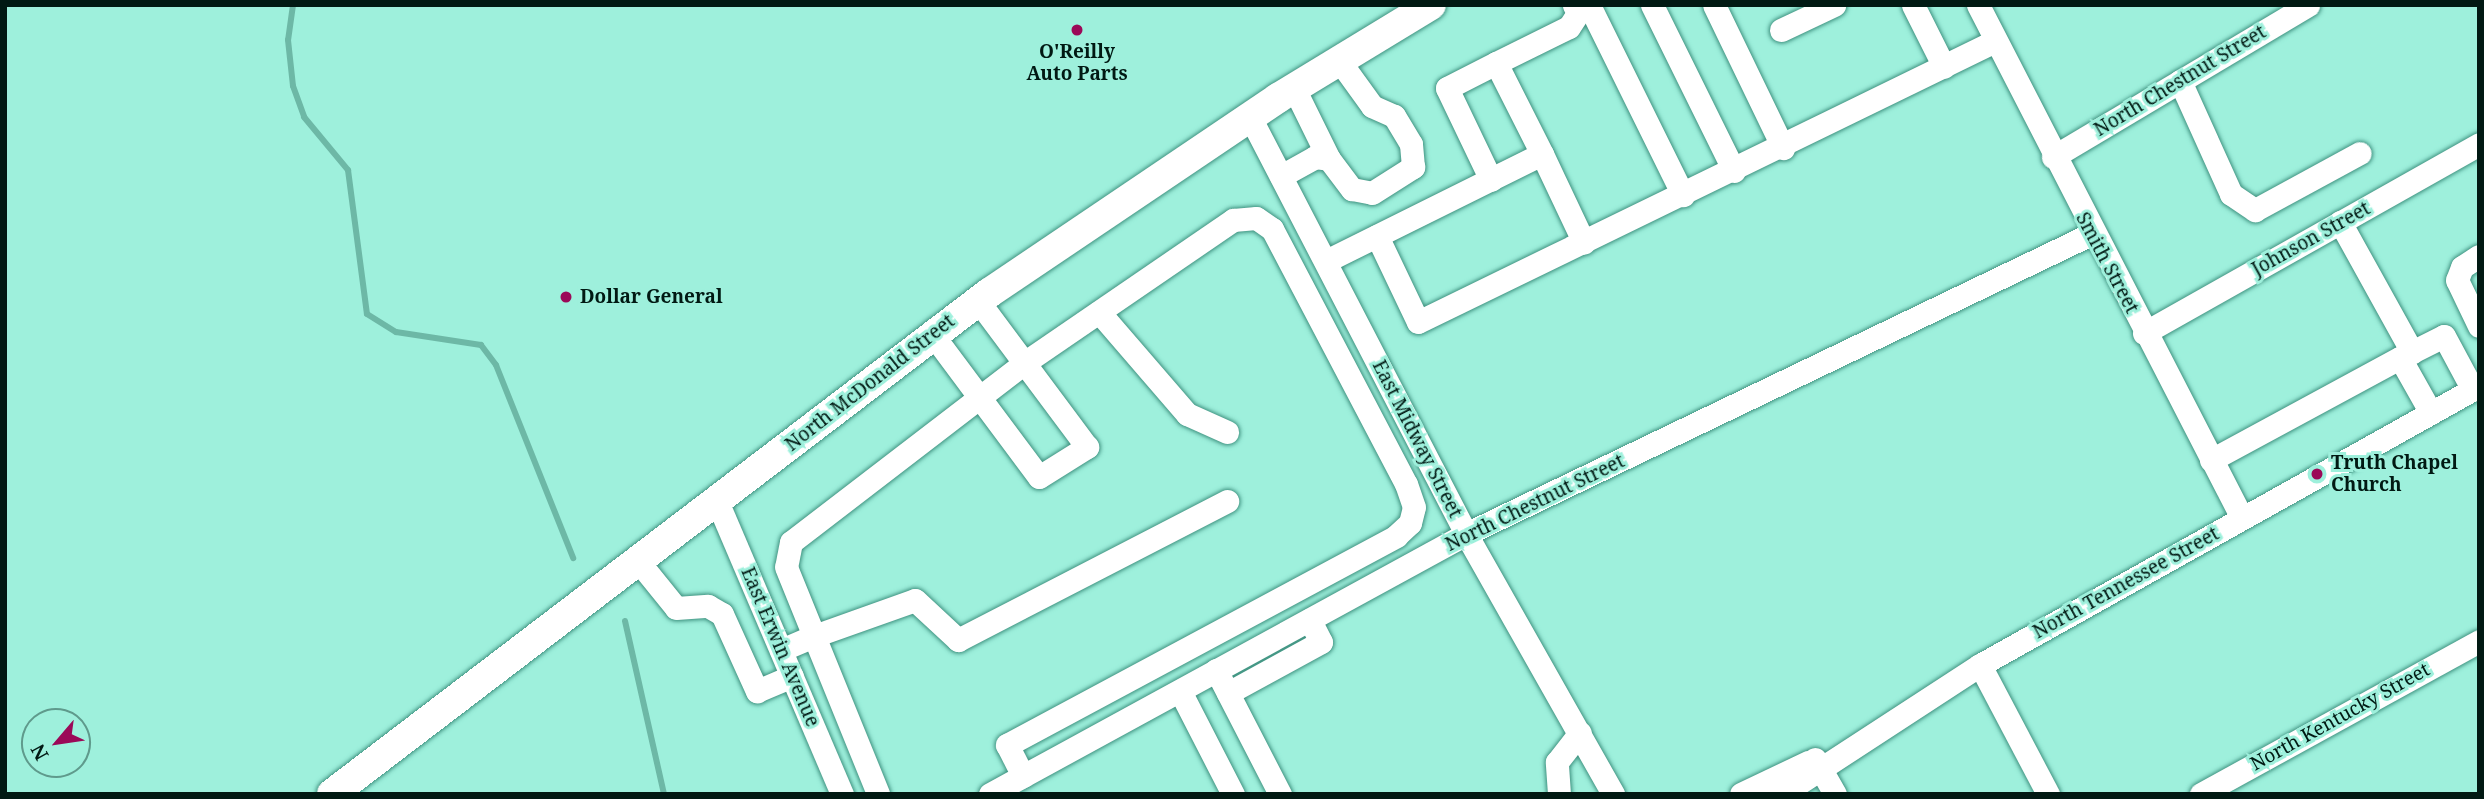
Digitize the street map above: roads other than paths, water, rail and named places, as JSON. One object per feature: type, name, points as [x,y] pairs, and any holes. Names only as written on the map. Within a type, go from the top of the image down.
[{"type":"main road","name":"North McDonald Street","points":[[332,794],[978,301],[1338,59],[1431,5]]},
{"type":"street","points":[[1652,5],[1734,171]]},
{"type":"street","points":[[1714,5],[1783,148]]},
{"type":"street","points":[[1781,30],[1834,5]]},
{"type":"street","points":[[1913,5],[1944,67]]},
{"type":"street","name":"Smith Street","points":[[1978,5],[2091,234],[2242,518]]},
{"type":"street","name":"North Chestnut Street","points":[[2053,157],[2308,5]]},
{"type":"street","points":[[1491,180],[1447,88],[1569,27],[1584,8],[1683,195]]},
{"type":"street","points":[[1377,236],[1418,322],[1783,148],[1995,41]]},
{"type":"street","points":[[1294,88],[1329,159],[1352,188],[1372,193],[1413,167],[1412,144],[1394,116],[1372,106],[1338,59]]},
{"type":"street","points":[[1496,63],[1584,243]]},
{"type":"street","points":[[2180,81],[2231,194],[2255,210],[2360,153]]},
{"type":"street","name":"East Midway Street","points":[[1250,117],[1466,534],[1613,794]]},
{"type":"street","name":"Johnson Street","points":[[2144,333],[2479,144]]},
{"type":"street","points":[[1326,261],[1542,154]]},
{"type":"street","points":[[1281,176],[1315,157],[1329,159]]},
{"type":"street","points":[[840,790],[874,783],[786,567],[791,542],[1023,364],[1233,220],[1264,223],[1412,497],[1410,523],[1392,538],[1007,745],[1006,787]]},
{"type":"street","points":[[2340,222],[2406,355],[2431,413]]},
{"type":"street","name":"North Chestnut Street","points":[[1006,787],[1466,534],[2091,234]]},
{"type":"street","points":[[2479,256],[2462,267],[2457,279],[2479,326]]},
{"type":"street","points":[[933,335],[1039,477],[1087,447],[978,301]]},
{"type":"street","points":[[1099,312],[1187,414],[1227,432]]},
{"type":"street","points":[[2211,460],[2444,336],[2476,388]]},
{"type":"street","name":"North Tennessee Street","points":[[1817,762],[1980,665],[2476,388]]},
{"type":"street","name":"East Erwin Avenue","points":[[717,501],[840,790]]},
{"type":"street","points":[[781,650],[915,600],[950,636],[974,636],[1227,501]]},
{"type":"street","points":[[1392,538],[1408,567]]},
{"type":"street","points":[[638,561],[676,608],[708,606],[730,623],[757,691],[792,677]]},
{"type":"street","points":[[730,623],[764,609]]},
{"type":"street","points":[[1228,693],[1321,642],[1310,620]]},
{"type":"street","name":"North Kentucky Street","points":[[2201,794],[2479,641]]},
{"type":"street","points":[[1255,650],[1267,672]]},
{"type":"street","points":[[1980,665],[2048,794]]},
{"type":"street","points":[[1216,670],[1280,794]]},
{"type":"street","points":[[1180,691],[1233,794]]},
{"type":"street","points":[[1559,794],[1557,762],[1580,733]]},
{"type":"street","points":[[1741,794],[1817,762]]},
{"type":"street","points":[[1782,794],[1817,762]]},
{"type":"street","points":[[1817,762],[1835,794]]},
{"type":"waterway","points":[[293,5],[288,40],[293,86],[304,117],[348,170],[367,314],[396,332],[481,345],[496,365],[573,558]]},
{"type":"waterway","points":[[625,621],[664,794]]},
{"type":"place","name":"O'Reilly Auto Parts","points":[[1077,30]]},
{"type":"place","name":"Dollar General","points":[[566,297]]},
{"type":"place","name":"Truth Chapel Church","points":[[2317,474]]}]
